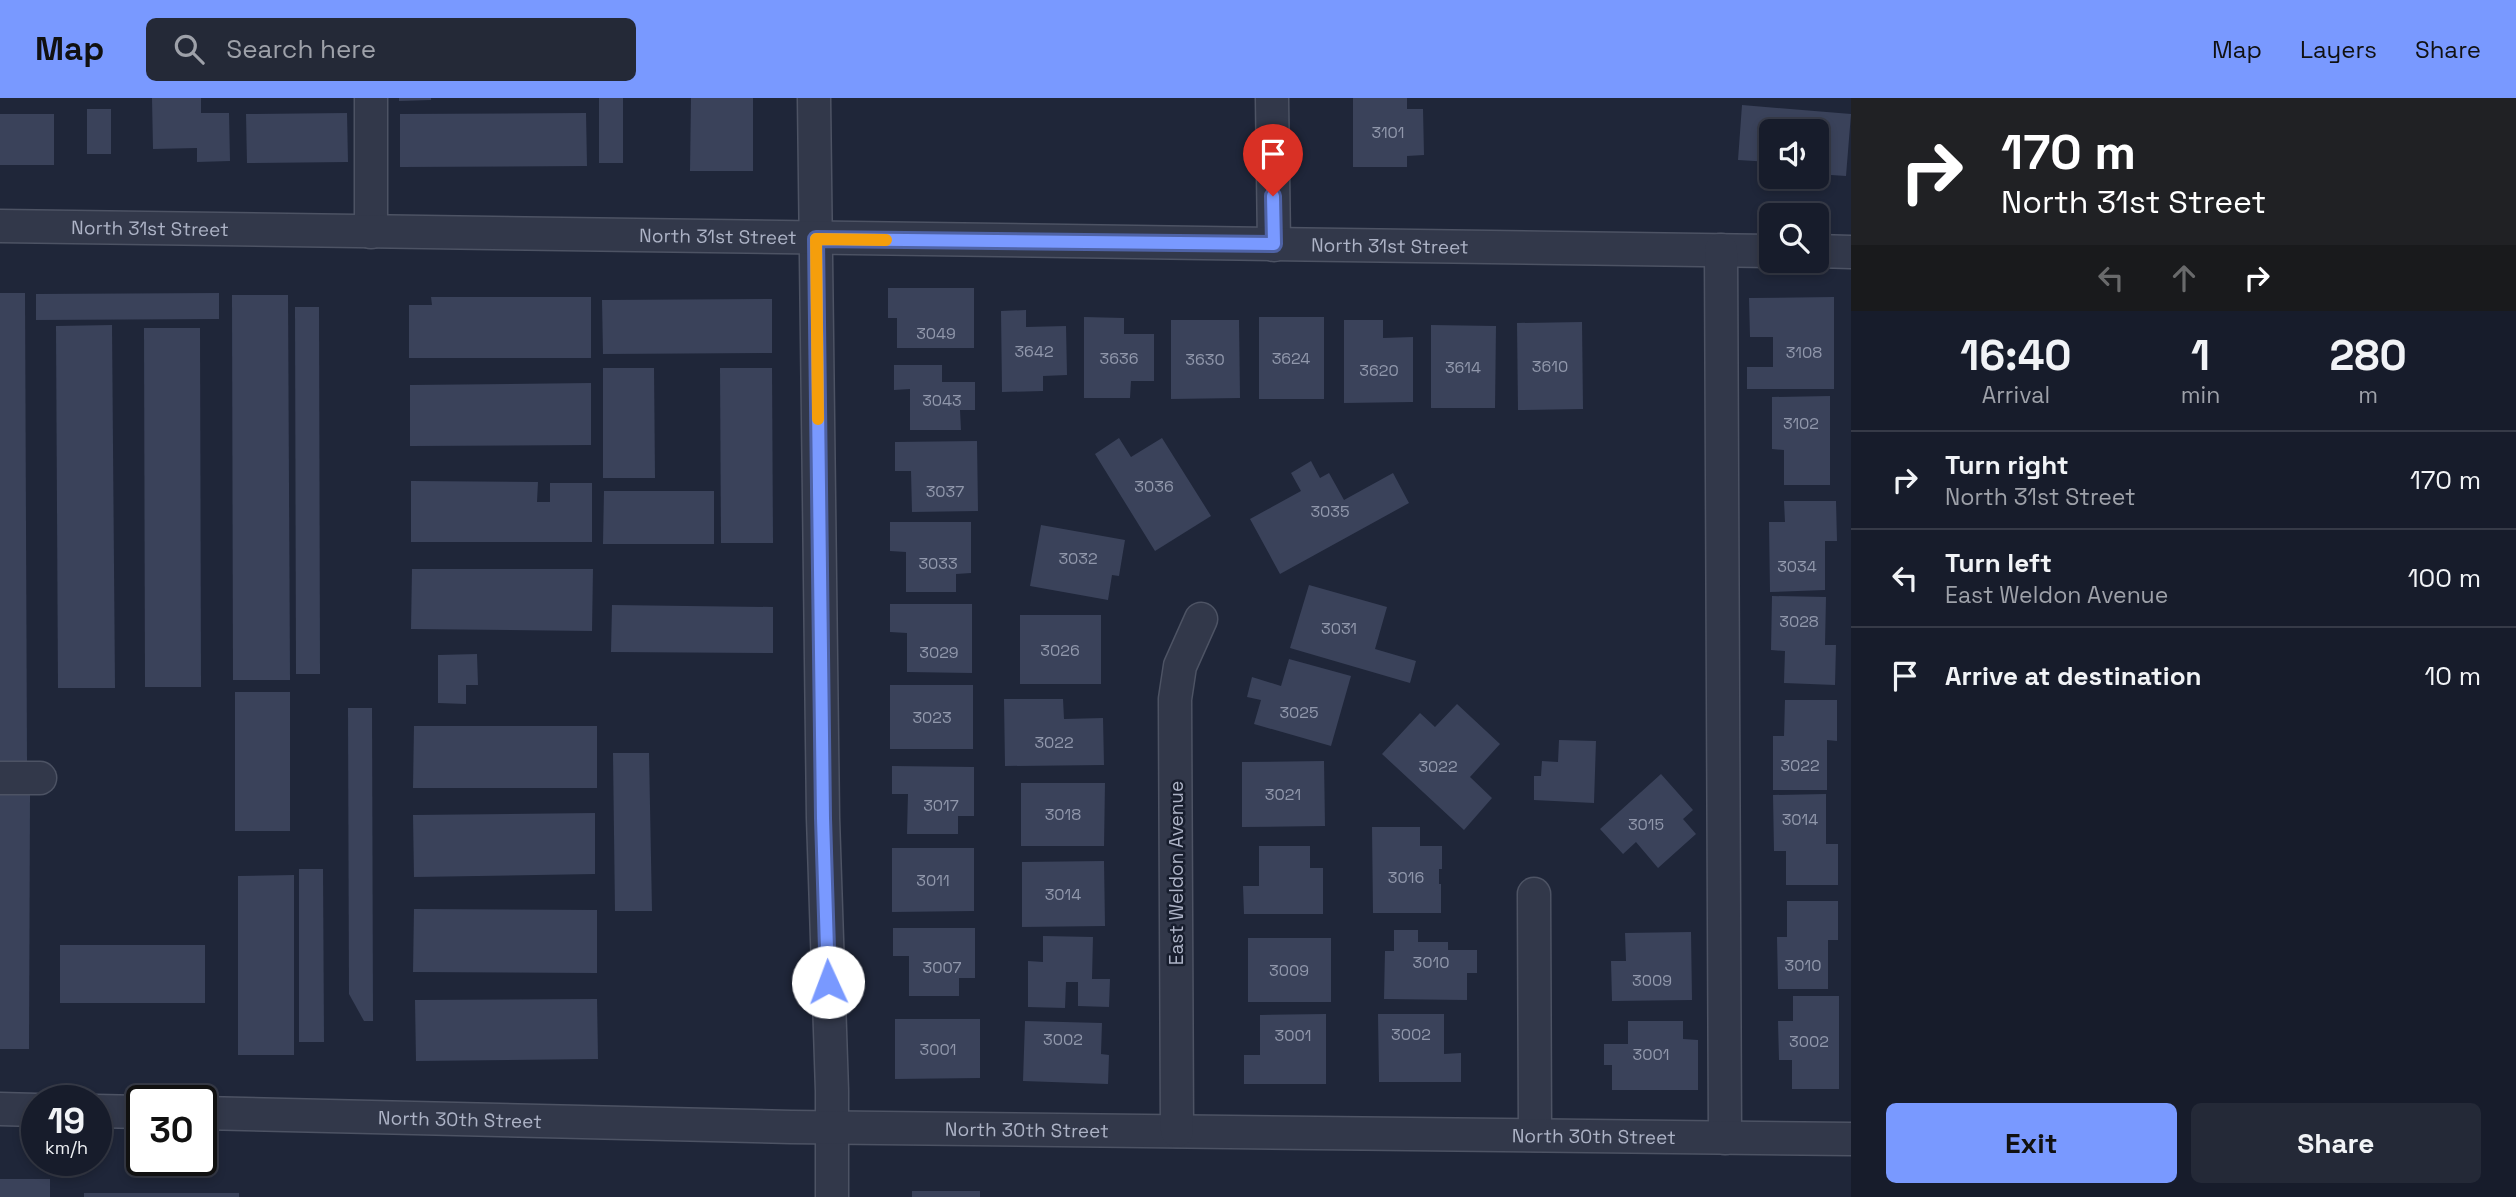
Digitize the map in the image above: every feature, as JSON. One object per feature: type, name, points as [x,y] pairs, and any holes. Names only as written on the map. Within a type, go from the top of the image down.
[{"type":"street","points":[[371,98],[372,232]]},
{"type":"street","points":[[814,98],[823,818],[832,1197]]},
{"type":"street","points":[[1272,98],[1274,244]]},
{"type":"street","name":"North 31st Street","points":[[0,226],[1759,251]]},
{"type":"street","points":[[1721,250],[1725,1138]]},
{"type":"street","points":[[1829,251],[1851,252]]},
{"type":"street","name":"East Weldon Avenue","points":[[1177,1131],[1175,699],[1180,666],[1201,619]]},
{"type":"street","points":[[0,778],[40,778]]},
{"type":"street","points":[[1534,894],[1535,1135]]},
{"type":"street","points":[[0,1109],[21,1110]]},
{"type":"street","name":"North 30th Street","points":[[217,1113],[832,1127],[1851,1139]]},
{"type":"building","points":[[152,98],[201,98],[201,113],[229,113],[230,161],[197,162],[197,148],[153,149]]},
{"type":"building","points":[[399,98],[431,98],[431,100],[399,101]]},
{"type":"building","points":[[599,98],[623,98],[623,163],[599,163]]},
{"type":"building","points":[[691,98],[753,98],[753,171],[690,171]]},
{"type":"building","points":[[1353,98],[1407,98],[1407,109],[1423,109],[1424,155],[1407,156],[1407,167],[1353,167]]},
{"type":"building","points":[[1742,105],[1851,114],[1846,176],[1829,175],[1829,119],[1759,119],[1759,161],[1738,160]]},
{"type":"building","points":[[87,109],[111,109],[111,154],[87,154]]},
{"type":"building","points":[[347,113],[348,162],[247,163],[246,114]]},
{"type":"building","points":[[586,113],[587,166],[400,167],[400,114]]},
{"type":"building","points":[[0,114],[54,114],[54,165],[0,165]]},
{"type":"building","points":[[888,288],[974,288],[974,348],[897,348],[897,318],[888,318]]},
{"type":"building","points":[[0,293],[25,293],[27,762],[0,762]]},
{"type":"building","points":[[219,293],[219,319],[36,320],[36,294]]},
{"type":"building","points":[[232,295],[288,295],[290,680],[233,680]]},
{"type":"building","points":[[431,297],[591,297],[591,358],[409,358],[409,305],[432,305]]},
{"type":"building","points":[[1834,297],[1834,389],[1747,389],[1747,367],[1773,367],[1773,337],[1750,337],[1749,298]]},
{"type":"building","points":[[772,299],[772,353],[603,354],[602,300]]},
{"type":"building","points":[[295,307],[319,307],[320,674],[296,674]]},
{"type":"building","points":[[1026,310],[1026,327],[1066,326],[1067,375],[1043,376],[1043,391],[1002,392],[1001,311]]},
{"type":"building","points":[[1084,317],[1124,318],[1124,334],[1154,334],[1154,381],[1131,381],[1130,398],[1084,398]]},
{"type":"building","points":[[1259,317],[1324,317],[1324,399],[1259,399]]},
{"type":"building","points":[[1171,320],[1239,320],[1240,398],[1171,399]]},
{"type":"building","points":[[1344,320],[1383,320],[1383,338],[1413,337],[1413,402],[1344,403]]},
{"type":"building","points":[[1582,322],[1583,409],[1518,410],[1517,323]]},
{"type":"building","points":[[112,325],[115,688],[58,688],[56,326]]},
{"type":"building","points":[[1431,325],[1496,326],[1495,408],[1431,408]]},
{"type":"building","points":[[144,328],[200,328],[201,687],[145,687]]},
{"type":"building","points":[[894,365],[942,365],[942,382],[975,382],[975,410],[960,410],[961,430],[910,430],[910,389],[894,390]]},
{"type":"building","points":[[603,368],[654,368],[655,478],[603,478]]},
{"type":"building","points":[[720,368],[772,368],[773,543],[721,543]]},
{"type":"building","points":[[591,383],[591,445],[410,446],[410,385]]},
{"type":"building","points":[[1830,396],[1830,485],[1784,485],[1784,450],[1772,449],[1772,397]]},
{"type":"building","points":[[1119,438],[1131,457],[1162,438],[1211,516],[1155,551],[1095,454]]},
{"type":"building","points":[[977,441],[978,511],[912,512],[911,471],[895,471],[895,442]]},
{"type":"building","points":[[1311,461],[1320,478],[1329,473],[1344,500],[1393,473],[1409,503],[1280,574],[1250,519],[1301,491],[1291,473]]},
{"type":"building","points":[[411,481],[538,482],[537,502],[550,502],[550,483],[592,483],[592,542],[411,542]]},
{"type":"building","points":[[604,491],[714,491],[714,544],[603,544]]},
{"type":"building","points":[[1784,501],[1836,501],[1837,541],[1825,541],[1825,590],[1770,592],[1769,522],[1785,522]]},
{"type":"building","points":[[890,522],[971,522],[971,573],[956,574],[956,592],[906,592],[906,552],[890,551]]},
{"type":"building","points":[[1041,525],[1125,540],[1119,576],[1112,575],[1108,600],[1030,586]]},
{"type":"building","points":[[412,569],[593,569],[592,631],[411,629]]},
{"type":"building","points":[[1309,585],[1387,607],[1375,649],[1416,661],[1410,683],[1290,648]]},
{"type":"building","points":[[1772,596],[1826,597],[1825,645],[1836,645],[1835,685],[1784,683],[1785,651],[1771,650]]},
{"type":"building","points":[[890,604],[972,604],[972,673],[907,672],[907,633],[890,632]]},
{"type":"building","points":[[612,605],[773,607],[773,653],[611,652]]},
{"type":"building","points":[[1020,615],[1101,615],[1101,684],[1020,684]]},
{"type":"building","points":[[477,654],[478,685],[466,685],[466,704],[438,703],[438,655]]},
{"type":"building","points":[[1289,659],[1351,676],[1331,746],[1254,724],[1261,700],[1247,697],[1252,677],[1281,686]]},
{"type":"building","points":[[890,685],[973,685],[973,749],[890,749]]},
{"type":"building","points":[[235,692],[290,692],[290,831],[235,831]]},
{"type":"building","points":[[1004,699],[1063,699],[1064,719],[1103,718],[1104,765],[1005,766]]},
{"type":"building","points":[[1785,700],[1837,700],[1837,741],[1827,740],[1827,790],[1773,790],[1773,736],[1784,736]]},
{"type":"building","points":[[1457,704],[1500,744],[1470,777],[1492,798],[1464,830],[1382,754],[1420,713],[1435,727]]},
{"type":"building","points":[[348,708],[372,708],[373,1021],[364,1021],[349,994]]},
{"type":"building","points":[[414,726],[597,726],[597,788],[413,788]]},
{"type":"building","points":[[1559,740],[1596,741],[1594,803],[1534,800],[1534,776],[1541,776],[1542,761],[1558,762]]},
{"type":"building","points":[[613,753],[649,753],[652,911],[615,911]]},
{"type":"building","points":[[1324,761],[1325,826],[1242,827],[1242,762]]},
{"type":"building","points":[[892,766],[974,767],[974,816],[958,816],[958,834],[907,834],[908,794],[892,794]]},
{"type":"building","points":[[1661,774],[1693,810],[1683,819],[1696,834],[1658,868],[1636,842],[1623,854],[1600,829]]},
{"type":"building","points":[[1021,783],[1105,783],[1104,846],[1021,846]]},
{"type":"building","points":[[1826,794],[1826,844],[1838,844],[1838,885],[1786,885],[1786,851],[1774,851],[1773,795]]},
{"type":"building","points":[[0,795],[30,795],[29,1049],[0,1049]]},
{"type":"building","points":[[595,813],[595,874],[414,877],[413,815]]},
{"type":"building","points":[[1372,827],[1420,827],[1420,846],[1442,846],[1442,869],[1439,869],[1441,913],[1373,913]]},
{"type":"building","points":[[1259,846],[1310,846],[1310,868],[1323,868],[1323,914],[1244,914],[1243,886],[1259,886]]},
{"type":"building","points":[[892,848],[974,848],[974,911],[892,912]]},
{"type":"building","points":[[1104,861],[1105,926],[1022,927],[1022,862]]},
{"type":"building","points":[[299,869],[323,869],[324,1042],[299,1042]]},
{"type":"building","points":[[294,875],[294,1055],[238,1055],[238,876]]},
{"type":"building","points":[[1787,901],[1838,901],[1838,940],[1828,940],[1828,989],[1778,989],[1777,937],[1787,937]]},
{"type":"building","points":[[414,909],[597,910],[597,973],[413,972]]},
{"type":"building","points":[[893,928],[975,928],[975,978],[959,978],[959,996],[909,996],[909,956],[893,956]]},
{"type":"building","points":[[1394,930],[1418,930],[1418,942],[1448,942],[1448,950],[1477,950],[1477,973],[1467,973],[1467,1000],[1384,999],[1385,951],[1394,951]]},
{"type":"building","points":[[1691,932],[1692,1000],[1612,1001],[1611,961],[1626,961],[1625,933]]},
{"type":"building","points":[[1043,936],[1093,937],[1092,979],[1110,979],[1109,1007],[1078,1006],[1078,982],[1066,982],[1065,1008],[1028,1007],[1028,961],[1043,962]]},
{"type":"building","points":[[1248,938],[1331,938],[1331,1002],[1248,1002]]},
{"type":"building","points":[[60,945],[205,945],[205,1003],[60,1003]]},
{"type":"building","points":[[1793,996],[1839,996],[1839,1089],[1792,1089],[1792,1060],[1779,1060],[1778,1021],[1793,1021]]},
{"type":"building","points":[[597,999],[598,1059],[416,1061],[415,1000]]},
{"type":"building","points":[[1326,1014],[1326,1084],[1244,1084],[1244,1055],[1260,1055],[1260,1015]]},
{"type":"building","points":[[1378,1014],[1444,1014],[1444,1054],[1461,1053],[1461,1082],[1379,1082]]},
{"type":"building","points":[[895,1019],[980,1019],[980,1078],[895,1079]]},
{"type":"building","points":[[1025,1021],[1102,1023],[1101,1054],[1109,1055],[1108,1084],[1023,1081]]},
{"type":"building","points":[[1628,1021],[1683,1021],[1683,1039],[1698,1040],[1698,1090],[1612,1090],[1612,1065],[1604,1065],[1604,1044],[1628,1044]]},
{"type":"building","points":[[0,1179],[50,1179],[50,1197],[0,1197]]},
{"type":"building","points":[[912,1191],[980,1191],[980,1197],[912,1197]]},
{"type":"building","points":[[84,1193],[239,1193],[239,1197],[84,1197]]},
{"type":"slow traffic","points":[[818,419],[816,239],[886,240]]},
{"type":"route","points":[[828,982],[823,818],[816,239],[1274,244],[1273,196]]}]
